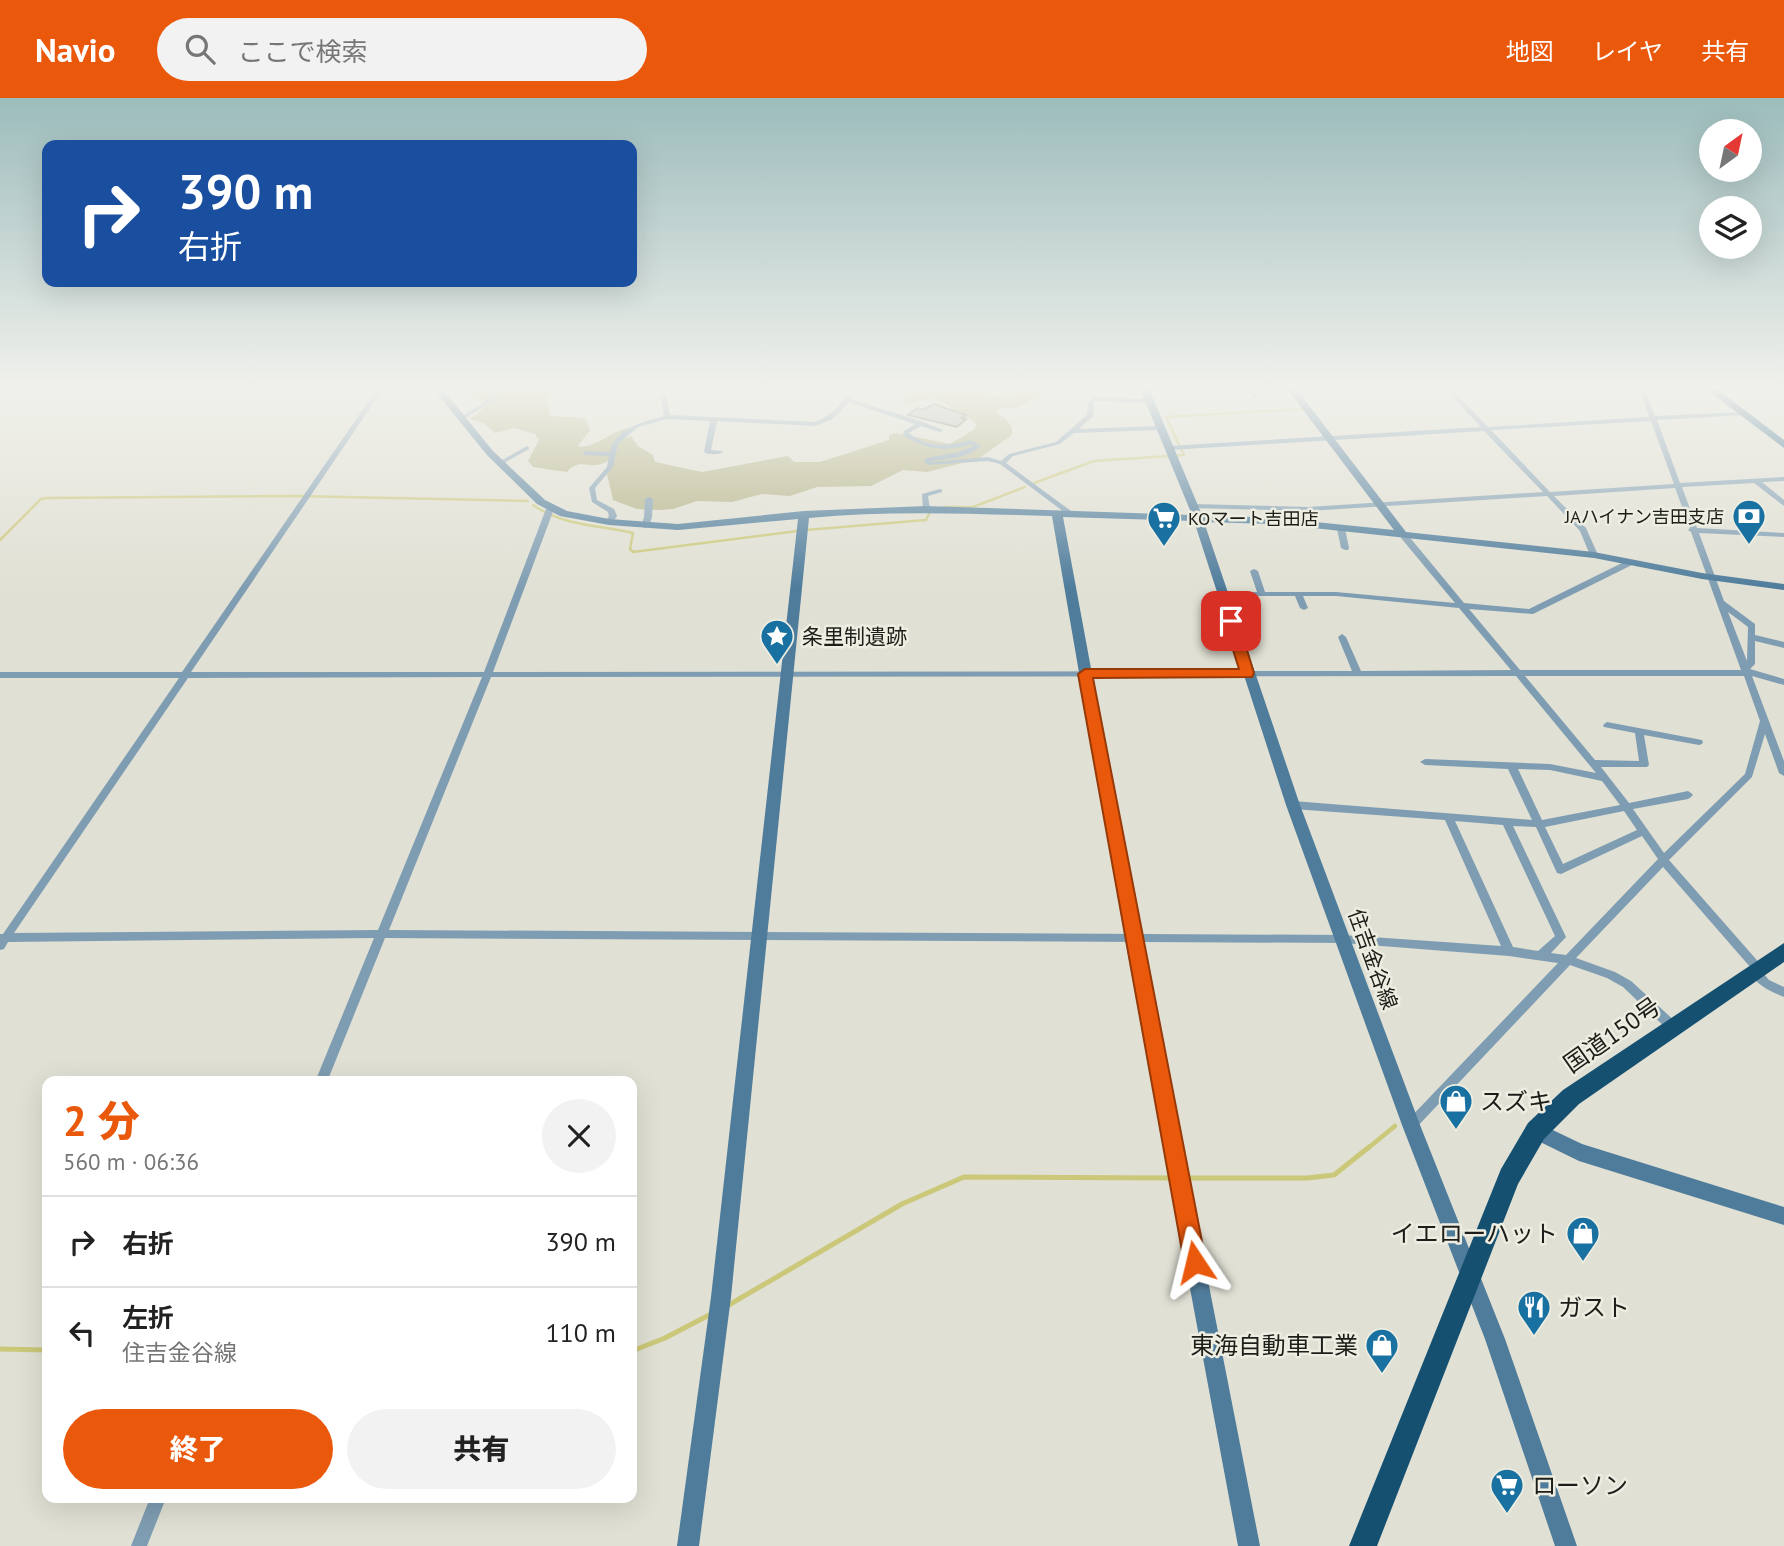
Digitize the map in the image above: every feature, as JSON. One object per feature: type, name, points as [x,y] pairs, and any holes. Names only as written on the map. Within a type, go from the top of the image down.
[{"type":"highway","name":"国道150号","points":[[1363,1546],[1509,1177],[1536,1131],[1572,1097],[1784,951]]},
{"type":"street","points":[[2,941],[337,454]]},
{"type":"street","points":[[491,454],[549,512],[609,522],[678,527],[804,514],[929,509],[1062,513],[1307,509],[1784,479]]},
{"type":"street","points":[[500,463],[517,454]]},
{"type":"street","points":[[601,454],[613,454],[610,467],[592,488],[594,501],[611,510],[613,516],[609,522]]},
{"type":"street","points":[[959,454],[926,461],[930,464],[988,458],[1002,463],[1062,513],[1085,674],[1249,1546]]},
{"type":"street","points":[[1002,463],[1017,454]]},
{"type":"street","name":"住吉金谷線","points":[[1175,454],[1293,806],[1411,1125],[1495,1339],[1566,1546]]},
{"type":"street","points":[[1341,454],[1460,606],[1592,763],[1627,807],[1638,827],[1644,831],[1765,983],[1784,992]]},
{"type":"street","points":[[1509,454],[1583,530],[1594,555]]},
{"type":"street","points":[[1664,454],[1784,773]]},
{"type":"street","points":[[1756,481],[1784,504]]},
{"type":"street","points":[[929,509],[924,495],[940,491]]},
{"type":"street","points":[[645,526],[649,499]]},
{"type":"street","points":[[1294,523],[1307,509]]},
{"type":"street","points":[[323,1076],[486,676],[549,512]]},
{"type":"street","points":[[1196,512],[1594,555],[1711,577],[1784,587]]},
{"type":"street","points":[[688,1546],[720,1307],[804,514]]},
{"type":"street","points":[[1341,529],[1345,548]]},
{"type":"street","points":[[1692,530],[1784,535]]},
{"type":"street","points":[[1223,594],[1336,594],[1530,612],[1631,562]]},
{"type":"street","points":[[1254,571],[1262,594]]},
{"type":"street","points":[[1298,594],[1304,608]]},
{"type":"street","points":[[1717,599],[1752,626],[1751,664],[1745,671]]},
{"type":"street","points":[[1342,637],[1358,674]]},
{"type":"street","points":[[1751,637],[1784,645]]},
{"type":"street","points":[[0,675],[1519,675],[1745,671],[1784,682]]},
{"type":"street","points":[[1411,1125],[1664,859],[1749,775],[1764,722]]},
{"type":"street","points":[[1607,725],[1699,742]]},
{"type":"street","points":[[1592,763],[1643,765],[1639,731]]},
{"type":"street","points":[[1425,762],[1549,767],[1603,778]]},
{"type":"street","points":[[1511,765],[1561,870],[1644,831]]},
{"type":"street","points":[[1293,806],[1539,824],[1688,795]]},
{"type":"street","points":[[1449,818],[1509,951]]},
{"type":"street","points":[[1506,821],[1561,937],[1541,955]]},
{"type":"street","points":[[2,941],[379,934],[1343,939],[1509,951],[1568,960],[1611,975],[1627,984],[1673,1027]]},
{"type":"street","points":[[1536,1131],[1579,1152],[1784,1216]]},
{"type":"street","points":[[139,1546],[156,1503]]},
{"type":"shaded area","points":[[532,454],[651,454],[655,462],[702,472],[788,456],[794,462],[820,462],[846,454],[986,454],[978,459],[927,472],[903,470],[871,486],[817,487],[790,496],[762,494],[732,502],[697,501],[673,509],[659,510],[637,509],[613,500],[607,474],[612,458],[596,465],[575,465],[567,472],[533,467],[528,461]]},
{"type":"waterway","points":[[1034,483],[1094,461],[1183,454]]},
{"type":"waterway","points":[[944,507],[973,507],[1025,487]]},
{"type":"waterway","points":[[0,540],[41,499],[46,498],[296,496],[528,501]]},
{"type":"waterway","points":[[533,505],[569,521],[633,533],[630,549],[633,552],[798,531]]},
{"type":"waterway","points":[[806,530],[926,520],[931,510]]},
{"type":"waterway","points":[[1367,1149],[1395,1126]]},
{"type":"waterway","points":[[1184,1178],[1307,1178],[1334,1175],[1369,1147]]},
{"type":"waterway","points":[[727,1306],[902,1204],[964,1177],[1173,1178]]},
{"type":"waterway","points":[[637,1349],[711,1314]]},
{"type":"waterway","points":[[0,1349],[42,1350]]},
{"type":"place","name":"JAハイナン吉田支店","points":[[1749,546]]},
{"type":"place","name":"KOマート吉田店","points":[[1164,548]]},
{"type":"place","name":"条里制遺跡","points":[[777,666]]},
{"type":"place","name":"スズキ","points":[[1456,1131]]},
{"type":"place","name":"イエローハット","points":[[1583,1263]]},
{"type":"place","name":"ガスト","points":[[1534,1337]]},
{"type":"place","name":"東海自動車工業","points":[[1382,1375]]},
{"type":"place","name":"ローソン","points":[[1507,1515]]},
{"type":"route","points":[[1195,1262],[1085,674],[1247,673],[1231,621]]}]
